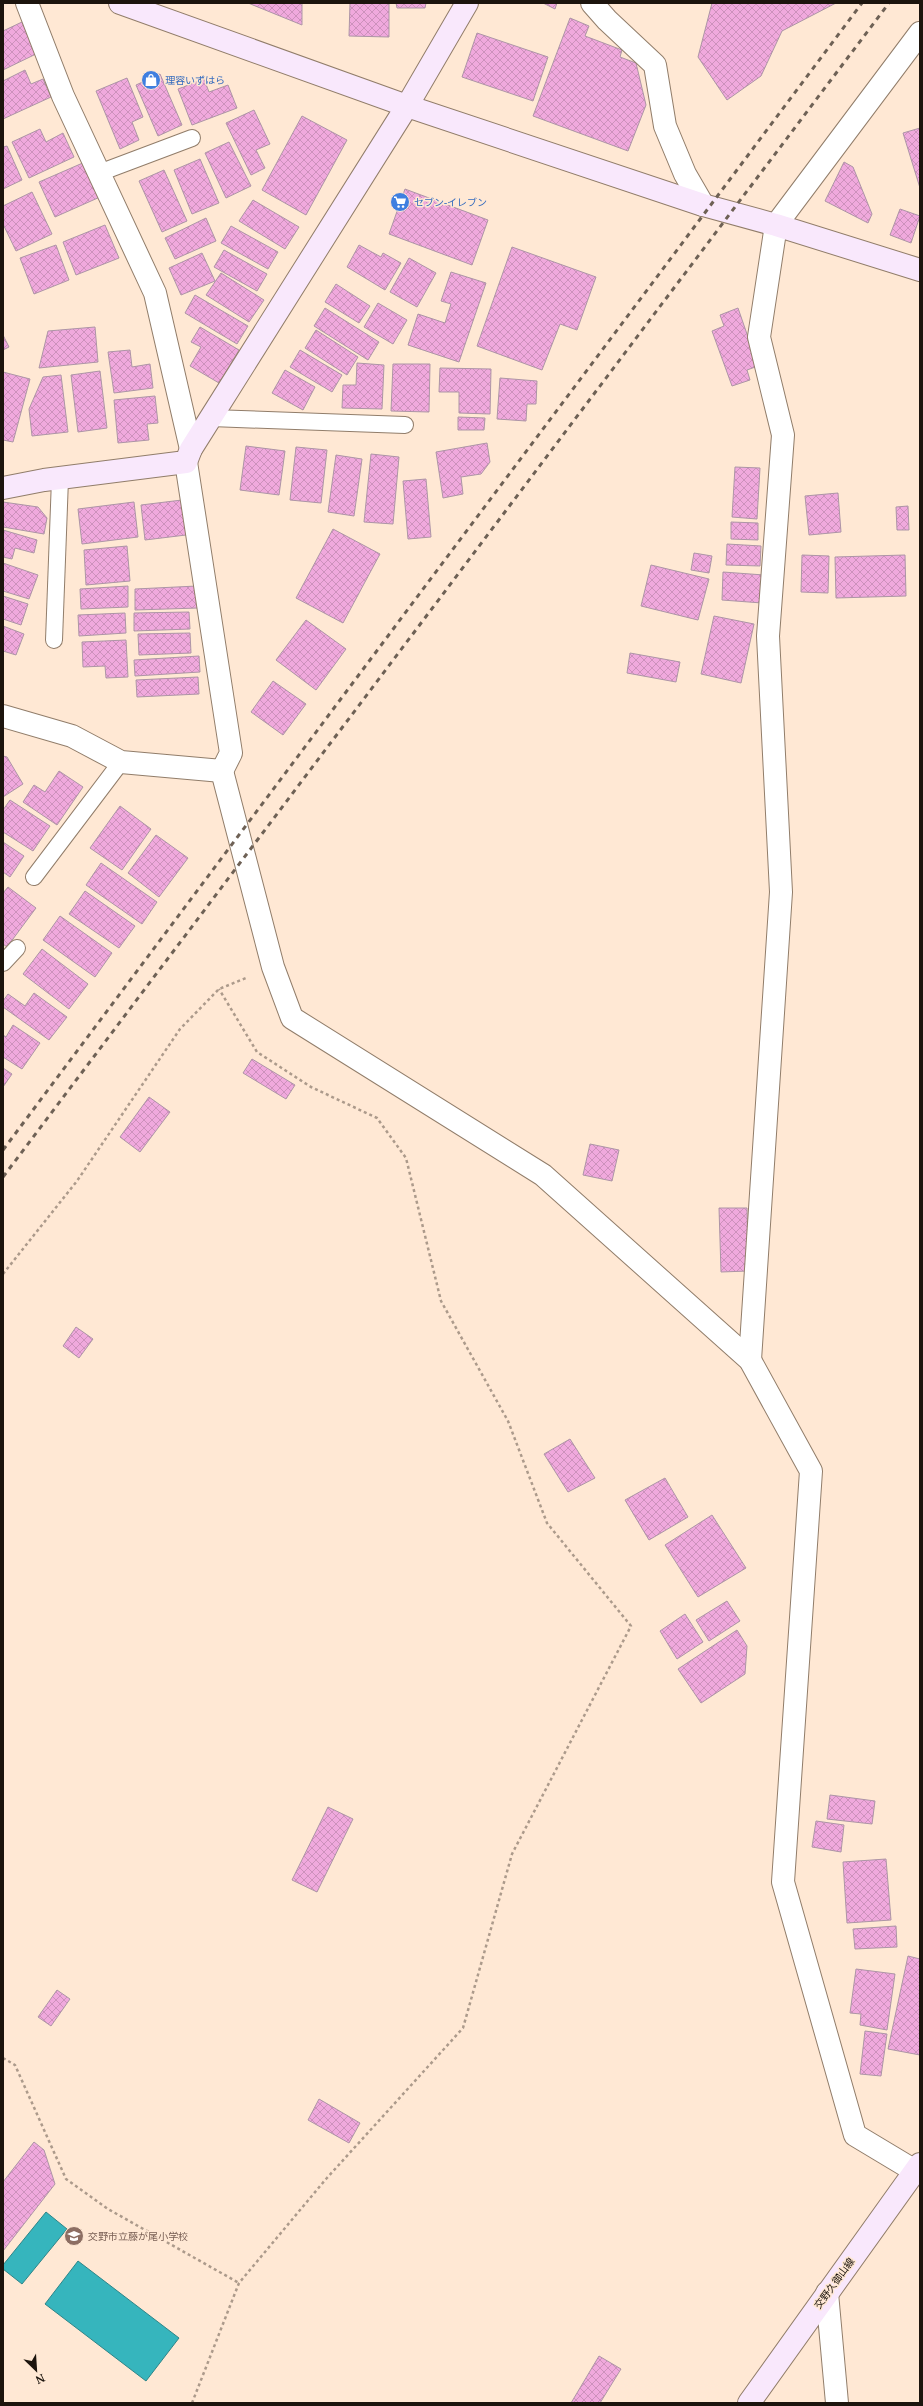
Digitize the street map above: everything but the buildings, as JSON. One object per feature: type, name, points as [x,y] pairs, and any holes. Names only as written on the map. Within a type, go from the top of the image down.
[{"type":"street","points":[[27,3],[63,96],[155,294],[188,456],[231,753],[222,771],[273,967],[292,1018],[543,1175],[750,1360],[811,1471],[783,1882],[856,2135],[918,2169]]},
{"type":"street","points":[[120,3],[407,106],[703,205],[776,225],[920,270]]},
{"type":"street","points":[[3,488],[188,456],[407,106],[467,3]]},
{"type":"street","points":[[592,3],[607,20],[655,65],[665,126],[685,174],[703,205]]},
{"type":"street","points":[[750,1360],[781,892],[768,636],[783,435],[759,337],[776,225],[920,33]]},
{"type":"street","points":[[3,716],[72,736],[121,762],[222,771]]},
{"type":"street","name":"交野久御山線","points":[[749,2403],[918,2169]]},
{"type":"street","points":[[827,2293],[837,2403]]},
{"type":"lane","points":[[99,174],[192,138]]},
{"type":"lane","points":[[211,418],[405,425]]},
{"type":"lane","points":[[54,640],[60,479]]},
{"type":"lane","points":[[34,877],[121,762]]},
{"type":"lane","points":[[3,963],[17,948]]},
{"type":"path","points":[[3,1274],[77,1181],[180,1029],[219,989],[273,967]]},
{"type":"path","points":[[192,2403],[239,2283],[326,2179],[463,2028],[512,1854],[631,1626],[547,1523],[508,1421],[441,1301],[406,1158],[377,1118],[311,1087],[257,1052],[219,989]]},
{"type":"path","points":[[3,2058],[15,2065],[66,2179],[108,2209],[239,2283]]},
{"type":"water","points":[[46,2212],[67,2229],[22,2284],[3,2269],[3,2265]]},
{"type":"water","points":[[78,2261],[179,2338],[146,2381],[45,2304]]},
{"type":"railway","points":[[3,1150],[862,3]]},
{"type":"railway","points":[[3,1177],[889,3]]},
{"type":"place","name":"理容いずはら","points":[[151,80]]},
{"type":"place","name":"セブン-イレブン","points":[[400,202]]},
{"type":"place","name":"交野市立藤が尾小学校","points":[[74,2236]]}]
